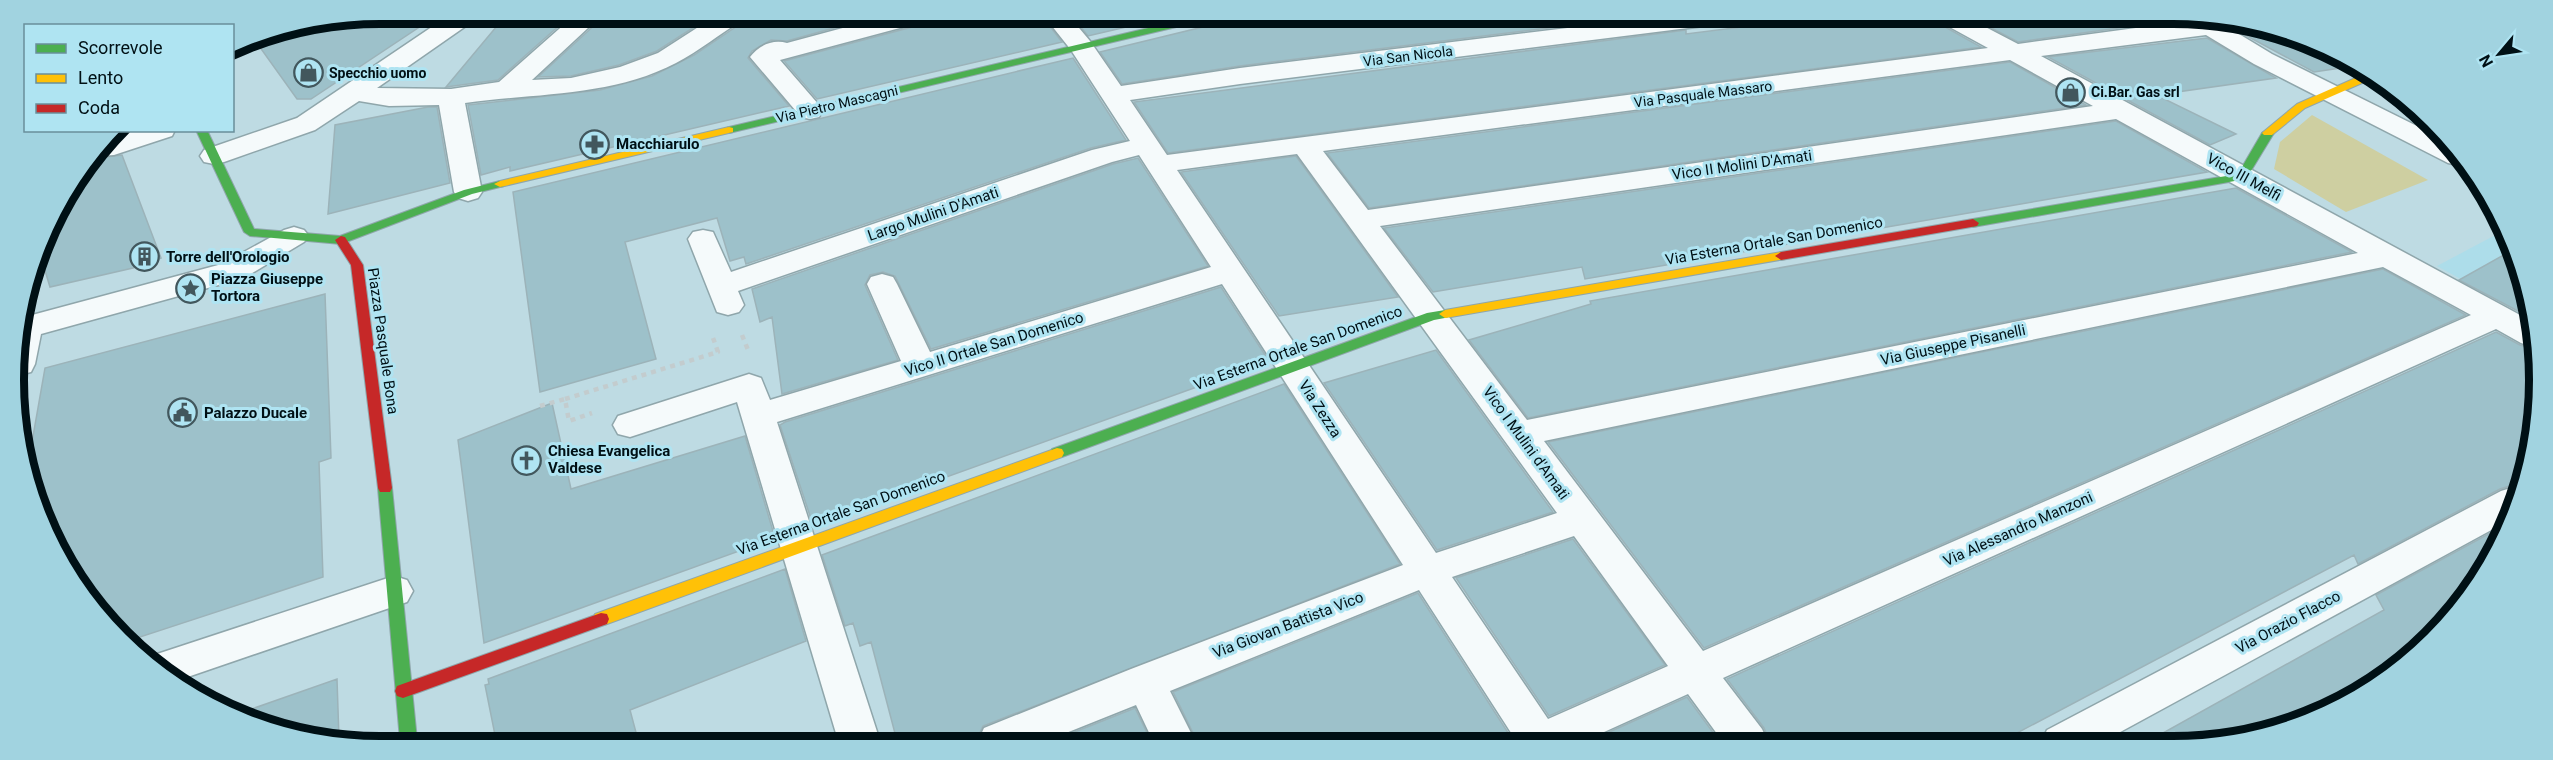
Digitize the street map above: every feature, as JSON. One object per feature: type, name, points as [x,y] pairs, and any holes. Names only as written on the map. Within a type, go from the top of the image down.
[{"type":"street","points":[[214,156],[306,124],[453,24]]},
{"type":"street","points":[[507,89],[577,24]]},
{"type":"street","points":[[354,93],[388,98],[451,96],[507,89],[571,86],[628,73],[667,58],[718,24]]},
{"type":"street","points":[[763,57],[816,24]]},
{"type":"street","points":[[763,57],[887,24]]},
{"type":"street","name":"Via Zezza","points":[[1063,24],[1081,46],[1536,736]]},
{"type":"street","name":"Via Pietro Mascagni","points":[[468,192],[1176,24]]},
{"type":"street","name":"Via San Nicola","points":[[1113,95],[1240,76],[1659,24]]},
{"type":"street","name":"Vico III Melfi","points":[[1961,24],[2526,331]]},
{"type":"street","name":"Via Pasquale Massaro","points":[[1152,154],[1305,144],[2017,54],[2198,25]]},
{"type":"street","points":[[2208,26],[2263,59],[2445,151]]},
{"type":"street","points":[[763,57],[810,111]]},
{"type":"street","points":[[2242,177],[2265,136],[2297,109],[2328,92],[2362,78]]},
{"type":"street","points":[[202,132],[250,232],[341,240],[468,192],[451,96]]},
{"type":"street","name":"Vico II Molini D'Amati","points":[[1360,220],[2123,110]]},
{"type":"street","points":[[111,147],[156,132]]},
{"type":"street","name":"Vico I Mulini d'Amati","points":[[1305,144],[1743,736]]},
{"type":"street","name":"Largo Mulini D'Amati","points":[[703,238],[725,296],[1093,159],[1152,154]]},
{"type":"street","name":"Via Esterna Ortale San Domenico","points":[[403,691],[1432,316],[2242,177]]},
{"type":"street","points":[[26,343],[32,326],[233,271],[294,236]]},
{"type":"street","name":"Piazza Pasquale Bona","points":[[341,240],[357,265],[381,442],[408,736]]},
{"type":"street","name":"Via Giuseppe Pisanelli","points":[[1519,434],[2388,256]]},
{"type":"street","name":"Vico II Ortale San Domenico","points":[[630,424],[920,366],[1229,272]]},
{"type":"street","points":[[882,284],[920,366]]},
{"type":"street","name":"Via Alessandro Manzoni","points":[[1553,736],[2498,316]]},
{"type":"street","points":[[754,401],[797,547],[857,736]]},
{"type":"street","name":"Via Orazio Flacco","points":[[2075,736],[2506,505]]},
{"type":"street","name":"Via Giovan Battista Vico","points":[[1011,736],[1427,571],[1581,519]]},
{"type":"street","points":[[169,666],[394,591]]},
{"type":"street","points":[[1145,681],[1172,736]]},
{"type":"path","points":[[540,406],[718,352]]},
{"type":"path","points":[[565,399],[567,408]]},
{"type":"shaded area","points":[[2497,234],[2517,288],[2522,313],[2437,266]]},
{"type":"green space","points":[[2312,115],[2428,180],[2346,212],[2274,169],[2280,142]]},
{"type":"building","points":[[424,24],[311,99],[297,99],[259,46],[288,36],[334,27]]},
{"type":"building","points":[[499,24],[561,24],[498,80],[446,87]]},
{"type":"building","points":[[596,24],[699,24],[657,51],[619,65],[571,76],[538,77]]},
{"type":"building","points":[[740,24],[848,24],[787,41],[771,40],[752,51],[748,58],[789,106],[510,171],[510,167],[481,175],[468,105],[600,90],[652,76],[694,55]]},
{"type":"building","points":[[923,24],[1048,24],[1062,42],[817,99],[784,61]]},
{"type":"building","points":[[1078,24],[1139,24],[1088,36]]},
{"type":"building","points":[[1215,24],[1580,24],[1240,66],[1122,84],[1100,52]]},
{"type":"building","points":[[1767,24],[1944,24],[1981,47],[1168,153],[1134,102],[1686,30],[1686,34]]},
{"type":"building","points":[[1984,24],[2147,24],[2018,42]]},
{"type":"building","points":[[2255,34],[2287,43],[2343,68],[2314,72],[2245,35]]},
{"type":"building","points":[[2207,38],[2276,78],[2156,95],[2236,134],[2210,145],[2048,57]]},
{"type":"building","points":[[1073,58],[1126,140],[1091,148],[746,264],[744,257],[730,261],[717,218],[625,242],[656,359],[540,392],[513,192]]},
{"type":"building","points":[[2010,62],[2086,105],[1369,208],[1327,153]]},
{"type":"building","points":[[437,107],[450,183],[328,214],[335,125]]},
{"type":"building","points":[[2116,121],[2207,172],[1585,279],[1582,267],[1433,292],[1384,228]]},
{"type":"building","points":[[122,155],[161,258],[133,268],[50,287],[43,265],[51,244],[72,202],[102,157]]},
{"type":"building","points":[[1296,156],[1398,297],[1279,316],[1181,172]]},
{"type":"building","points":[[1138,158],[1208,266],[931,349],[895,276],[883,272],[870,275],[865,285],[898,360],[782,394],[772,317],[760,322],[752,289],[1113,164]]},
{"type":"building","points":[[2236,188],[2352,252],[1528,418],[1469,340],[1591,304],[1590,301]]},
{"type":"building","points":[[2506,254],[2522,313],[2459,280]]},
{"type":"building","points":[[2383,269],[2466,315],[1704,648],[1548,442]]},
{"type":"building","points":[[1221,287],[1269,361],[813,525],[780,425],[785,422]]},
{"type":"building","name":"Palazzo Ducale","points":[[325,294],[331,458],[319,462],[323,577],[135,639],[112,615],[84,578],[61,537],[43,494],[31,448],[45,368]]},
{"type":"building","points":[[2496,332],[2527,347],[2529,380],[2526,426],[2513,485],[2500,489],[2358,564],[2354,555],[2011,736],[1767,736],[1764,728],[1727,679]]},
{"type":"building","points":[[1436,350],[1553,512],[1437,550],[1324,383]]},
{"type":"building","points":[[1284,384],[1400,564],[983,726],[978,736],[896,736],[871,642],[860,646],[853,623],[845,626],[822,555]]},
{"type":"building","points":[[552,403],[571,489],[745,436],[775,538],[484,643],[458,440]]},
{"type":"building","points":[[2495,530],[2469,578],[2441,615],[2408,648],[2371,676],[2309,709],[2265,724],[2219,733],[2158,736],[2384,610],[2376,595]]},
{"type":"building","points":[[1573,539],[1665,665],[1549,716],[1456,578]]},
{"type":"building","points":[[785,569],[806,641],[630,710],[637,736],[495,736],[485,685],[489,684],[488,679]]},
{"type":"building","points":[[1418,593],[1510,736],[1195,736],[1173,692]]},
{"type":"building","points":[[337,679],[339,733],[288,724],[248,710]]},
{"type":"building","points":[[1687,697],[1716,736],[1600,736]]},
{"type":"building","points":[[1135,708],[1149,736],[1065,736]]},
{"type":"traffic: fast","points":[[729,130],[1176,24]]},
{"type":"traffic: fast","points":[[202,132],[250,232],[341,240],[468,192],[500,184]]},
{"type":"traffic: fast","points":[[1973,223],[2242,177],[2268,133]]},
{"type":"traffic: fast","points":[[1057,453],[1432,316],[1445,314]]},
{"type":"traffic: fast","points":[[385,488],[409,736]]},
{"type":"traffic: slow","points":[[2268,133],[2301,106],[2363,79]]},
{"type":"traffic: slow","points":[[500,184],[729,130]]},
{"type":"traffic: slow","points":[[1445,314],[1781,256]]},
{"type":"traffic: slow","points":[[601,619],[1057,453]]},
{"type":"traffic: jam","points":[[1781,256],[1973,223]]},
{"type":"traffic: jam","points":[[341,240],[357,265],[385,488]]},
{"type":"traffic: jam","points":[[403,691],[601,619]]},
{"type":"place","name":"Specchio uomo","points":[[308,73]]},
{"type":"place","name":"Ci.Bar. Gas srl","points":[[2070,92]]},
{"type":"place","name":"Macchiarulo","points":[[595,144]]},
{"type":"place","name":"Torre dell'Orologio","points":[[145,257]]},
{"type":"place","name":"Piazza Giuseppe Tortora","points":[[190,288]]},
{"type":"place","name":"Palazzo Ducale","points":[[183,413]]},
{"type":"place","name":"Chiesa Evangelica Valdese","points":[[527,460]]}]
